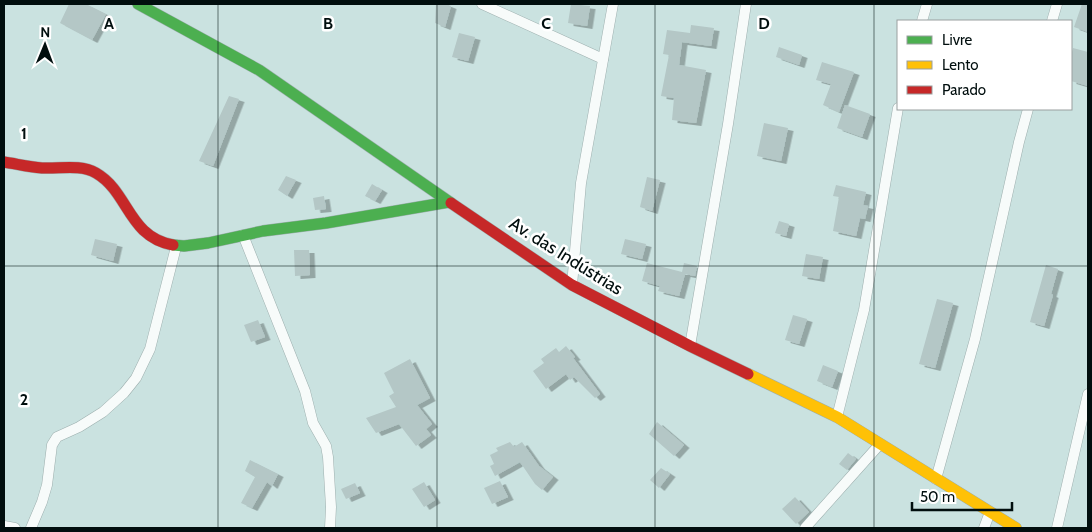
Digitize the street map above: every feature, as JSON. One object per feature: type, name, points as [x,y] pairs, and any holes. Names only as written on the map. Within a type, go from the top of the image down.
[{"type":"street","name":"Av. das Indústrias","points":[[138,4],[259,70],[449,202],[572,284],[690,346],[837,418],[1016,528]]},
{"type":"street","points":[[482,4],[603,59]]},
{"type":"street","points":[[572,284],[581,183],[613,4]]},
{"type":"street","points":[[690,346],[728,124],[746,4]]},
{"type":"street","points":[[922,20],[927,4]]},
{"type":"street","points":[[1052,20],[1057,4]]},
{"type":"street","points":[[837,418],[864,310],[898,110]]},
{"type":"street","points":[[936,479],[975,338],[1028,110]]},
{"type":"street","points":[[4,162],[48,168],[88,170],[109,183],[141,228],[149,236],[159,242],[176,246],[190,246],[254,232],[326,223],[449,202]]},
{"type":"street","points":[[243,235],[306,391],[313,423],[326,446],[331,506],[330,528]]},
{"type":"street","points":[[31,528],[42,502],[52,445],[56,437],[80,427],[104,412],[124,393],[136,378],[150,349],[176,246]]},
{"type":"street","points":[[1057,528],[1088,394]]},
{"type":"street","points":[[806,528],[880,444]]},
{"type":"street","points":[[984,528],[990,512]]},
{"type":"street","points":[[4,526],[15,528]]},
{"type":"building","points":[[69,4],[86,4],[106,14],[92,40],[60,23]]},
{"type":"building","points":[[436,4],[451,6],[445,27],[435,23]]},
{"type":"building","points":[[571,4],[590,6],[587,26],[568,23]]},
{"type":"building","points":[[1082,4],[1088,4],[1088,32],[1074,27]]},
{"type":"building","points":[[691,25],[714,28],[711,46],[682,42],[679,65],[706,70],[696,123],[672,120],[674,98],[661,96],[669,55],[663,54],[667,30],[690,33]]},
{"type":"building","points":[[459,33],[475,37],[468,61],[452,57]]},
{"type":"building","points":[[779,47],[802,55],[799,65],[776,57]]},
{"type":"building","points":[[1073,48],[1088,52],[1088,86],[1072,81]]},
{"type":"building","points":[[822,62],[854,72],[839,112],[823,105],[831,84],[816,80]]},
{"type":"building","points":[[229,96],[239,99],[213,166],[199,161]]},
{"type":"building","points":[[845,105],[870,114],[862,137],[837,128]]},
{"type":"building","points":[[764,123],[788,128],[781,161],[757,156]]},
{"type":"building","points":[[286,176],[296,180],[287,196],[278,190]]},
{"type":"building","points":[[647,177],[660,180],[652,211],[640,207]]},
{"type":"building","points":[[372,184],[382,190],[375,201],[365,196]]},
{"type":"building","points":[[836,185],[866,192],[863,205],[868,206],[865,219],[860,218],[856,236],[833,231],[839,197],[833,196]]},
{"type":"building","points":[[324,196],[326,209],[315,210],[313,198]]},
{"type":"building","points":[[779,221],[789,224],[786,236],[775,233]]},
{"type":"building","points":[[95,239],[117,244],[113,261],[91,255]]},
{"type":"building","points":[[625,239],[646,244],[642,259],[621,254]]},
{"type":"building","points":[[294,250],[309,250],[310,275],[295,276]]},
{"type":"building","points":[[806,254],[823,257],[819,279],[802,276]]},
{"type":"building","points":[[647,263],[682,272],[684,263],[697,266],[695,276],[685,274],[679,296],[658,291],[660,286],[642,281]]},
{"type":"building","points":[[1046,265],[1058,269],[1044,326],[1030,322]]},
{"type":"building","points":[[937,299],[953,303],[935,368],[919,364]]},
{"type":"building","points":[[793,315],[807,319],[799,344],[785,340]]},
{"type":"building","points":[[258,320],[265,337],[251,342],[244,325]]},
{"type":"building","points":[[566,346],[600,394],[595,398],[574,377],[570,380],[566,374],[546,389],[533,371],[544,363],[541,359],[556,348],[559,352]]},
{"type":"building","points":[[410,359],[430,398],[417,405],[432,424],[426,429],[431,435],[416,446],[399,424],[376,433],[366,418],[396,407],[389,396],[394,393],[384,373]]},
{"type":"building","points":[[823,365],[838,371],[832,387],[817,381]]},
{"type":"building","points":[[657,422],[684,445],[674,456],[649,434]]},
{"type":"building","points":[[510,442],[514,447],[522,442],[539,466],[553,477],[542,490],[535,484],[520,462],[495,476],[490,466],[494,464],[490,455],[498,451],[496,448]]},
{"type":"building","points":[[848,453],[856,459],[847,470],[839,464]]},
{"type":"building","points":[[250,460],[278,474],[272,486],[267,482],[252,508],[241,503],[255,477],[245,471]]},
{"type":"building","points":[[661,468],[670,474],[659,488],[650,480]]},
{"type":"building","points":[[500,481],[508,497],[492,504],[484,488]]},
{"type":"building","points":[[424,482],[435,500],[424,507],[412,489]]},
{"type":"building","points":[[355,483],[360,493],[346,499],[341,489]]},
{"type":"building","points":[[795,497],[809,512],[796,524],[782,509]]},
{"type":"traffic: fast","points":[[138,4],[259,70],[451,203]]},
{"type":"traffic: fast","points":[[173,245],[184,246],[208,243],[263,231],[326,223],[449,202]]},
{"type":"traffic: slow","points":[[748,374],[837,417],[1016,528]]},
{"type":"traffic: jam","points":[[4,162],[42,168],[90,170],[107,181],[138,224],[147,233],[158,240],[173,245]]},
{"type":"traffic: jam","points":[[451,203],[572,285],[748,374]]}]
